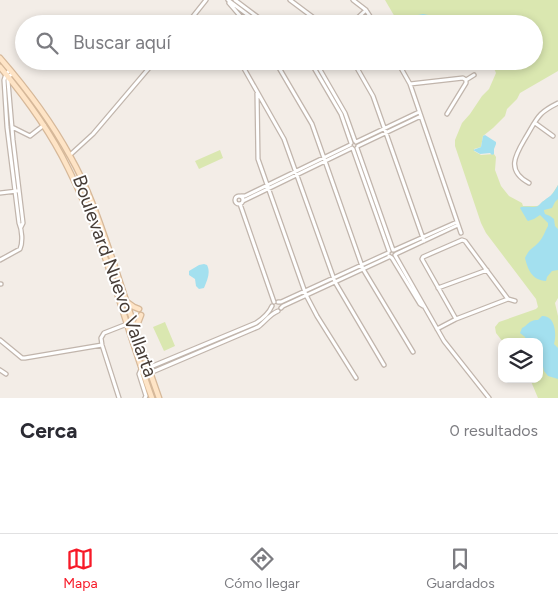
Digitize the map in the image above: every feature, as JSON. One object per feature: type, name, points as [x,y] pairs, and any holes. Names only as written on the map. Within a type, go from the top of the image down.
[{"type":"main road","name":"Boulevard Nuevo Vallarta","points":[[0,58],[44,113],[70,155],[95,210],[131,315],[129,322]]},
{"type":"main road","name":"Boulevard Nuevo Vallarta","points":[[0,67],[26,98],[44,125],[63,157],[82,198],[129,322],[152,398]]},
{"type":"main road","points":[[118,297],[131,315]]},
{"type":"main road","points":[[127,302],[139,309]]},
{"type":"main road","points":[[136,330],[141,315]]},
{"type":"main road","name":"Boulevard Nuevo Vallarta","points":[[129,322],[136,330],[159,398]]},
{"type":"street","points":[[194,15],[206,0]]},
{"type":"street","points":[[229,0],[231,5],[246,15]]},
{"type":"street","points":[[235,0],[255,15]]},
{"type":"street","points":[[290,0],[310,15]]},
{"type":"street","points":[[353,0],[369,15]]},
{"type":"street","points":[[238,10],[241,15]]},
{"type":"street","points":[[361,15],[366,10]]},
{"type":"street","points":[[70,155],[93,134],[148,70]]},
{"type":"street","points":[[244,70],[284,140],[334,280],[384,365]]},
{"type":"street","points":[[280,70],[312,124],[362,267],[413,352]]},
{"type":"street","points":[[315,70],[341,114],[354,145]]},
{"type":"street","points":[[320,70],[345,113],[354,145],[392,254],[420,304],[424,306],[444,341],[489,398]]},
{"type":"street","points":[[358,70],[374,96],[423,239]]},
{"type":"street","points":[[401,70],[410,84],[461,233]]},
{"type":"street","points":[[0,260],[22,248],[21,228],[23,223],[8,127],[4,80],[12,71]]},
{"type":"street","points":[[7,75],[18,191]]},
{"type":"street","points":[[447,114],[466,80],[474,75]]},
{"type":"street","points":[[410,84],[464,78],[466,80]]},
{"type":"street","points":[[257,92],[258,159],[305,293],[317,316],[356,378]]},
{"type":"street","points":[[529,183],[518,175],[514,161],[542,112],[558,103]]},
{"type":"street","points":[[268,186],[242,202],[237,203],[235,200],[237,196],[245,196],[268,186],[420,114]]},
{"type":"street","points":[[535,123],[553,136]]},
{"type":"street","points":[[11,127],[30,136],[44,125]]},
{"type":"street","points":[[0,193],[18,191]]},
{"type":"street","points":[[241,196],[275,304],[274,310],[279,309]]},
{"type":"street","points":[[148,368],[256,323],[275,304],[305,293],[458,223]]},
{"type":"street","points":[[456,319],[422,259],[462,240],[465,241],[508,299]]},
{"type":"street","points":[[438,288],[487,270]]},
{"type":"street","points":[[150,374],[264,324],[274,312],[305,293]]},
{"type":"street","points":[[437,329],[456,319],[508,299],[515,301]]},
{"type":"street","points":[[275,304],[281,306],[279,309]]},
{"type":"street","points":[[119,398],[101,338],[104,333],[129,322]]},
{"type":"street","points":[[256,323],[258,327]]},
{"type":"street","points":[[0,340],[22,358],[102,345]]},
{"type":"street","points":[[216,340],[218,345]]},
{"type":"street","points":[[173,358],[176,362]]},
{"type":"street","points":[[161,363],[163,368]]},
{"type":"street","points":[[142,368],[139,374],[145,398]]},
{"type":"street","points":[[0,370],[6,374]]},
{"type":"green space","points":[[385,0],[558,0],[558,71],[520,93],[507,109],[505,116],[483,136],[481,147],[474,149],[474,151],[481,155],[494,154],[496,157],[495,170],[501,186],[509,196],[522,203],[523,206],[540,205],[551,196],[558,185],[558,298],[555,303],[558,316],[558,398],[538,398],[532,383],[543,383],[543,338],[500,338],[496,333],[495,327],[499,322],[538,307],[536,299],[486,233],[455,146],[455,140],[462,123],[489,89],[496,73],[495,70],[543,70],[543,15],[394,15]]},
{"type":"green space","points":[[220,150],[223,158],[199,169],[195,161]]},
{"type":"green space","points":[[165,322],[175,346],[164,351],[153,327]]},
{"type":"water","points":[[485,135],[496,142],[494,154],[492,155],[490,153],[480,154],[473,150],[481,147],[483,136]]},
{"type":"water","points":[[558,185],[558,199],[552,208],[544,210],[545,214],[554,219],[555,226],[558,229],[558,270],[552,271],[546,281],[537,279],[531,274],[525,258],[530,250],[542,239],[548,223],[540,215],[528,221],[520,208],[538,206],[551,195]]},
{"type":"water","points":[[204,264],[207,265],[209,271],[208,276],[204,288],[199,289],[196,286],[195,279],[189,275],[189,271]]},
{"type":"water","points":[[542,316],[546,317],[550,319],[554,326],[554,344],[558,348],[558,379],[548,376],[544,371],[543,338],[525,338],[520,333],[522,328],[531,321],[538,320]]}]
